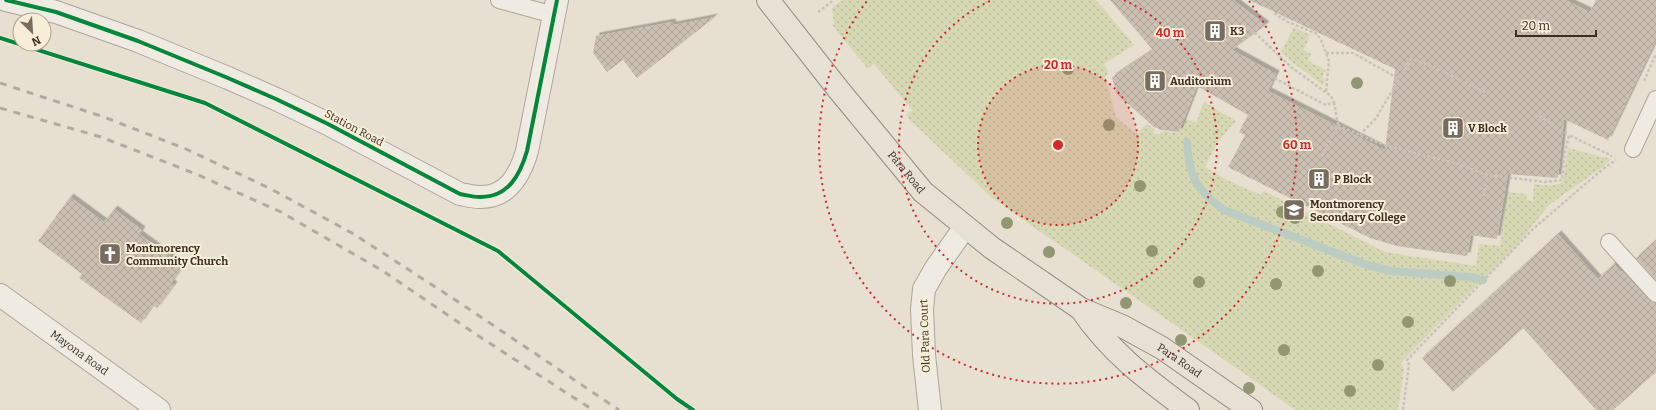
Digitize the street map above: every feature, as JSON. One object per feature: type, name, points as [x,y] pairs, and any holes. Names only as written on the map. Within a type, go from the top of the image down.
[{"type":"main road","name":"Para Road","points":[[768,0],[838,89],[923,192],[992,248],[1081,309],[1122,326],[1155,344],[1251,410]]},
{"type":"main road","name":"Para Road","points":[[1081,309],[1093,327],[1123,360],[1188,410]]},
{"type":"street","name":"Station Road","points":[[6,0],[56,12],[79,20],[138,41],[228,78],[328,124],[460,194],[479,197],[497,194],[510,185],[521,170],[527,151],[556,7]]},
{"type":"street","name":"Old Para Court","points":[[930,410],[923,347],[922,309],[924,289],[936,268],[965,227]]},
{"type":"street","name":"Mayona Road","points":[[0,295],[159,410]]},
{"type":"lane","points":[[499,0],[556,7]]},
{"type":"lane","points":[[1633,148],[1656,99]]},
{"type":"lane","points":[[1609,242],[1656,294]]},
{"type":"path","points":[[818,12],[834,0]]},
{"type":"path","points":[[1274,14],[1288,22],[1317,34],[1322,40],[1329,61],[1326,92]]},
{"type":"path","points":[[1251,29],[1291,67],[1331,96],[1334,102],[1338,125],[1322,156]]},
{"type":"path","points":[[1326,52],[1353,53],[1399,79]]},
{"type":"path","points":[[1360,135],[1376,118],[1411,59],[1485,92]]},
{"type":"path","points":[[1274,78],[1326,105],[1334,102]]},
{"type":"path","points":[[1403,410],[1409,364],[1407,360],[1533,229],[1604,168],[1617,159],[1569,135],[1539,116]]},
{"type":"path","points":[[1338,125],[1391,147],[1459,164],[1487,175],[1545,182],[1562,180],[1569,135]]},
{"type":"path","points":[[1484,196],[1487,175]]},
{"type":"green space","points":[[842,0],[1096,0],[1134,45],[1104,64],[1109,73],[1105,76],[1116,117],[1136,134],[1147,124],[1154,129],[1153,133],[1159,135],[1162,131],[1180,133],[1179,132],[1184,118],[1196,123],[1204,102],[1236,121],[1217,143],[1205,167],[1227,180],[1261,195],[1264,191],[1385,252],[1476,266],[1479,244],[1500,246],[1507,192],[1527,194],[1526,200],[1533,201],[1534,184],[1549,186],[1557,185],[1563,181],[1568,148],[1611,159],[1601,168],[1549,205],[1517,245],[1403,360],[1401,363],[1404,369],[1398,410],[1295,410],[992,198],[912,122],[906,115],[912,110],[874,64],[868,69],[832,25],[834,24],[832,8]]},
{"type":"green space","points":[[1294,27],[1310,35],[1304,50],[1311,54],[1308,61],[1326,70],[1323,74],[1323,78],[1325,80],[1323,85],[1281,52]]},
{"type":"building","points":[[1110,0],[1233,0],[1266,25],[1232,50],[1276,74],[1268,91],[1385,150],[1395,69],[1249,0],[1565,0],[1590,12],[1596,0],[1656,0],[1656,40],[1608,140],[1564,119],[1558,178],[1508,174],[1497,239],[1471,235],[1467,256],[1397,246],[1370,238],[1228,167],[1245,135],[1239,132],[1248,115],[1197,86],[1179,132],[1162,130],[1154,127],[1117,94],[1112,77],[1153,50]]},
{"type":"building","points":[[715,17],[637,78],[623,60],[607,72],[593,53],[596,36],[672,22],[673,25]]},
{"type":"building","name":"Montmorency Community Church","points":[[70,197],[104,222],[114,209],[142,230],[139,234],[183,266],[171,283],[174,285],[157,308],[153,305],[141,323],[79,278],[82,274],[38,241]]},
{"type":"building","points":[[1558,234],[1598,279],[1614,264],[1649,300],[1656,303],[1656,372],[1613,410],[1596,410],[1523,328],[1453,392],[1422,358]]},
{"type":"building","points":[[1656,240],[1656,280],[1636,258]]},
{"type":"waterway","points":[[1187,142],[1192,174],[1196,182],[1207,196],[1224,210],[1367,265],[1391,271],[1469,277],[1483,280]]},
{"type":"railway","points":[[0,83],[104,117],[186,149],[271,189],[352,233],[457,301],[619,410]]},
{"type":"railway","points":[[0,108],[101,137],[196,174],[281,212],[383,271],[480,337],[593,410]]},
{"type":"cycle path","points":[[6,0],[56,12],[138,41],[228,78],[328,124],[460,194],[479,197],[498,194],[511,183],[521,168],[527,151],[557,0]]},
{"type":"cycle path","points":[[0,38],[205,103],[498,251],[677,399],[693,410]]},
{"type":"place","name":"K3","points":[[1215,31]]},
{"type":"place","name":"Auditorium","points":[[1155,81]]},
{"type":"place","name":"V Block","points":[[1453,128]]},
{"type":"place","name":"P Block","points":[[1319,179]]},
{"type":"place","name":"Montmorency Secondary College","points":[[1294,210]]},
{"type":"place","name":"Montmorency Community Church","points":[[110,254]]}]
